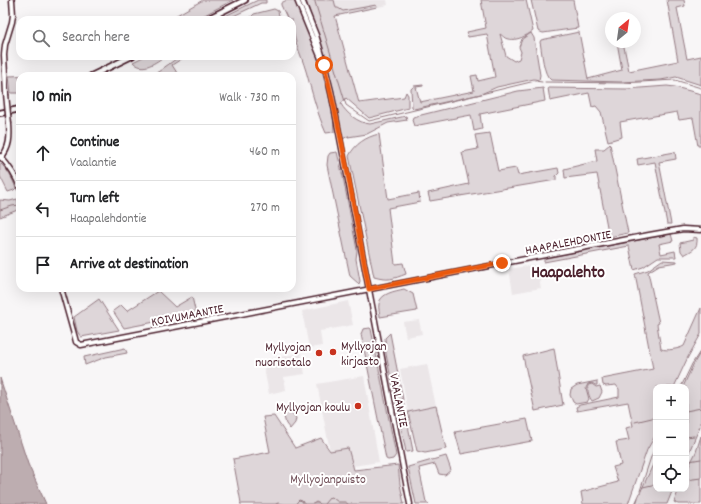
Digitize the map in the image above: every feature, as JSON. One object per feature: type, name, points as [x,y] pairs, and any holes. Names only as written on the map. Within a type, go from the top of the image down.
[{"type":"main road","points":[[213,16],[245,0]]},
{"type":"main road","points":[[99,72],[124,60]]},
{"type":"main road","points":[[0,113],[16,110]]},
{"type":"street","points":[[12,0],[12,22],[5,45],[4,55],[9,138],[8,148],[1,157],[16,176]]},
{"type":"street","name":"VAALANTIE","points":[[297,0],[324,65]]},
{"type":"street","name":"VAALANTIE","points":[[302,0],[322,55],[340,136],[410,504]]},
{"type":"street","name":"HAAPALEHDONTIE","points":[[369,289],[683,229],[701,230]]},
{"type":"street","name":"KOIVUMAANTIE","points":[[62,292],[76,342],[80,345],[369,289]]},
{"type":"shaded area","points":[[333,0],[387,0],[388,5],[335,16]]},
{"type":"shaded area","points":[[533,265],[537,267],[541,288],[513,293],[509,269]]},
{"type":"shaded area","points":[[348,301],[353,325],[320,331],[322,346],[309,348],[302,311]]},
{"type":"shaded area","points":[[419,320],[422,334],[406,337],[403,322]]},
{"type":"shaded area","points":[[301,353],[305,374],[284,377],[286,390],[269,394],[264,360]]},
{"type":"shaded area","points":[[427,364],[436,406],[408,412],[400,369]]},
{"type":"shaded area","points":[[364,376],[379,462],[353,466],[348,448],[330,451],[317,384]]},
{"type":"shaded area","points":[[0,378],[28,464],[46,504],[0,504]]},
{"type":"green space","points":[[203,0],[233,0],[203,16],[175,16]]},
{"type":"green space","points":[[258,0],[266,0],[266,3],[261,3],[233,16],[225,16]]},
{"type":"green space","points":[[287,0],[295,0],[322,70],[333,113],[334,132],[326,133],[320,118],[296,42],[296,16],[286,16],[281,3]]},
{"type":"green space","points":[[306,0],[334,0],[336,8],[343,11],[376,5],[377,7],[335,16],[359,103],[404,97],[406,92],[408,95],[408,108],[369,118],[346,98],[341,104],[346,111],[361,122],[370,124],[406,116],[407,120],[388,123],[367,134],[348,136],[343,139],[329,73]]},
{"type":"green space","points":[[481,0],[526,0],[533,31],[518,39],[507,39],[500,34],[506,56],[514,61],[519,59],[521,52],[519,47],[522,39],[531,33],[534,38],[540,75],[539,80],[534,79],[497,87],[481,94],[414,109],[412,107],[411,89],[414,86],[423,85],[416,87],[420,102],[474,91],[471,76],[477,75],[478,81],[495,77],[487,34],[468,37],[467,32],[486,28]]},
{"type":"green space","points":[[531,0],[573,0],[578,28],[543,33],[538,31]]},
{"type":"green space","points":[[667,0],[684,0],[685,6],[677,8],[687,59],[701,56],[701,85],[676,77],[661,80],[621,82],[551,80],[546,73],[540,42],[541,40],[579,32],[588,79],[622,70],[618,48],[624,48],[629,71],[678,61]]},
{"type":"green space","points":[[274,9],[278,11],[279,16],[252,16],[254,14]]},
{"type":"green space","points":[[137,60],[159,60],[145,67],[141,67],[133,62]]},
{"type":"green space","points":[[174,60],[180,60],[172,65],[176,72],[158,72]]},
{"type":"green space","points":[[9,76],[16,76],[16,93],[11,93]]},
{"type":"green space","points":[[667,86],[701,94],[701,146],[698,146],[693,118],[679,120],[677,112],[620,122],[622,137],[608,141],[601,112],[596,106],[592,107],[589,93],[550,101],[548,88],[627,89]]},
{"type":"green space","points":[[543,88],[545,101],[480,114],[482,129],[474,131],[471,115],[414,126],[412,120],[413,117],[518,91]]},
{"type":"green space","points":[[490,133],[498,171],[516,168],[518,175],[558,168],[559,173],[556,176],[556,180],[430,201],[428,193],[469,184],[462,152],[478,149],[475,135]]},
{"type":"green space","points":[[379,134],[388,199],[419,193],[420,202],[388,208],[395,264],[403,263],[406,274],[387,279],[374,277],[349,156],[354,148],[361,142]]},
{"type":"green space","points":[[610,144],[628,233],[609,237],[597,174],[565,178],[564,169],[597,161],[595,149],[604,149]]},
{"type":"green space","points":[[337,152],[357,250],[356,259],[360,281],[359,284],[350,276],[327,165],[328,156],[330,153]]},
{"type":"green space","points":[[675,152],[676,159],[659,162],[671,224],[667,224],[655,162],[638,165],[637,159]]},
{"type":"green space","points":[[0,163],[11,178],[16,188],[14,190],[8,192],[0,176]]},
{"type":"green space","points":[[16,199],[16,211],[0,217],[0,200],[10,201]]},
{"type":"green space","points":[[671,234],[673,241],[659,244],[661,254],[675,251],[676,257],[658,257],[643,267],[634,270],[629,246],[544,262],[544,258]]},
{"type":"green space","points":[[693,237],[697,238],[697,245],[684,255],[681,251],[680,243],[693,240]]},
{"type":"green space","points":[[662,260],[677,261],[659,265],[648,272],[659,323],[657,324],[661,349],[666,350],[684,346],[701,308],[701,334],[675,384],[653,384],[653,439],[647,450],[628,504],[583,504],[581,492],[618,482],[613,467],[621,465],[616,442],[629,440],[626,428],[633,426],[628,402],[577,411],[576,407],[619,397],[619,389],[616,385],[603,385],[602,379],[653,369],[635,274],[648,270]]},
{"type":"green space","points":[[404,289],[413,294],[417,311],[380,317],[379,306],[382,297],[389,293]]},
{"type":"green space","points":[[156,292],[159,292],[175,307],[192,297],[196,314],[124,328],[113,311],[121,305],[127,311]]},
{"type":"green space","points":[[99,299],[119,330],[81,337],[77,331],[74,317]]},
{"type":"green space","points":[[370,328],[396,455],[393,459],[388,460],[386,459],[361,334],[363,329]]},
{"type":"green space","points":[[390,333],[413,451],[406,452],[386,354],[385,338]]},
{"type":"green space","points":[[125,348],[127,353],[106,357],[85,365],[84,357]]},
{"type":"green space","points":[[554,348],[563,405],[535,411],[523,356]]},
{"type":"green space","points":[[701,351],[701,424],[689,452],[689,384],[684,384]]},
{"type":"green space","points":[[597,381],[597,385],[592,383],[588,384],[586,388],[589,399],[587,402],[576,404],[573,402],[570,395],[571,389],[577,385]]},
{"type":"green space","points":[[592,384],[596,387],[600,386],[602,392],[599,398],[592,401],[588,393],[588,385]]},
{"type":"green space","points":[[436,406],[446,449],[425,453],[417,451],[408,412]]},
{"type":"green space","points":[[289,409],[296,418],[295,423],[290,429],[286,424],[283,413]]},
{"type":"green space","name":"Myllyojanpuisto","points":[[274,416],[295,448],[321,438],[330,451],[348,448],[354,470],[398,465],[404,504],[240,504],[233,459],[270,452],[263,417]]},
{"type":"green space","points":[[527,419],[532,441],[461,454],[455,432]]},
{"type":"green space","points":[[701,436],[701,504],[678,504],[674,502],[678,492],[689,492],[689,466],[696,452]]},
{"type":"green space","points":[[446,456],[451,470],[445,475],[439,474],[435,464],[419,468],[426,502],[429,504],[416,504],[408,467]]},
{"type":"green space","points":[[653,465],[653,492],[672,492],[667,504],[635,504]]},
{"type":"waterway","points":[[315,0],[346,105],[369,121],[535,81],[542,82]]},
{"type":"waterway","points":[[545,82],[623,83],[675,80],[701,88]]},
{"type":"waterway","points":[[0,210],[16,205]]},
{"type":"waterway","points":[[682,384],[701,350]]},
{"type":"waterway","points":[[689,410],[701,408]]},
{"type":"waterway","points":[[635,422],[653,418]]},
{"type":"waterway","points":[[689,437],[694,436]]},
{"type":"waterway","points":[[640,491],[653,453]]},
{"type":"waterway","points":[[689,461],[701,459]]},
{"type":"waterway","points":[[689,480],[701,478]]},
{"type":"waterway","points":[[643,487],[653,485]]},
{"type":"waterway","points":[[324,504],[330,497],[338,502],[345,502],[348,504]]},
{"type":"waterway","points":[[636,504],[638,498]]},
{"type":"waterway","points":[[296,504],[299,500],[304,504]]},
{"type":"waterway","points":[[313,504],[316,502],[320,504]]},
{"type":"waterway","points":[[276,504],[283,504]]},
{"type":"place","name":"Myllyojan kirjasto","points":[[333,352]]},
{"type":"place","name":"Myllyojan nuorisotalo","points":[[319,353]]},
{"type":"place","name":"Myllyojan koulu","points":[[358,406]]},
{"type":"district","name":"Haapalehto","points":[[568,271]]},
{"type":"route","points":[[324,65],[331,91],[369,289],[502,263]]}]
